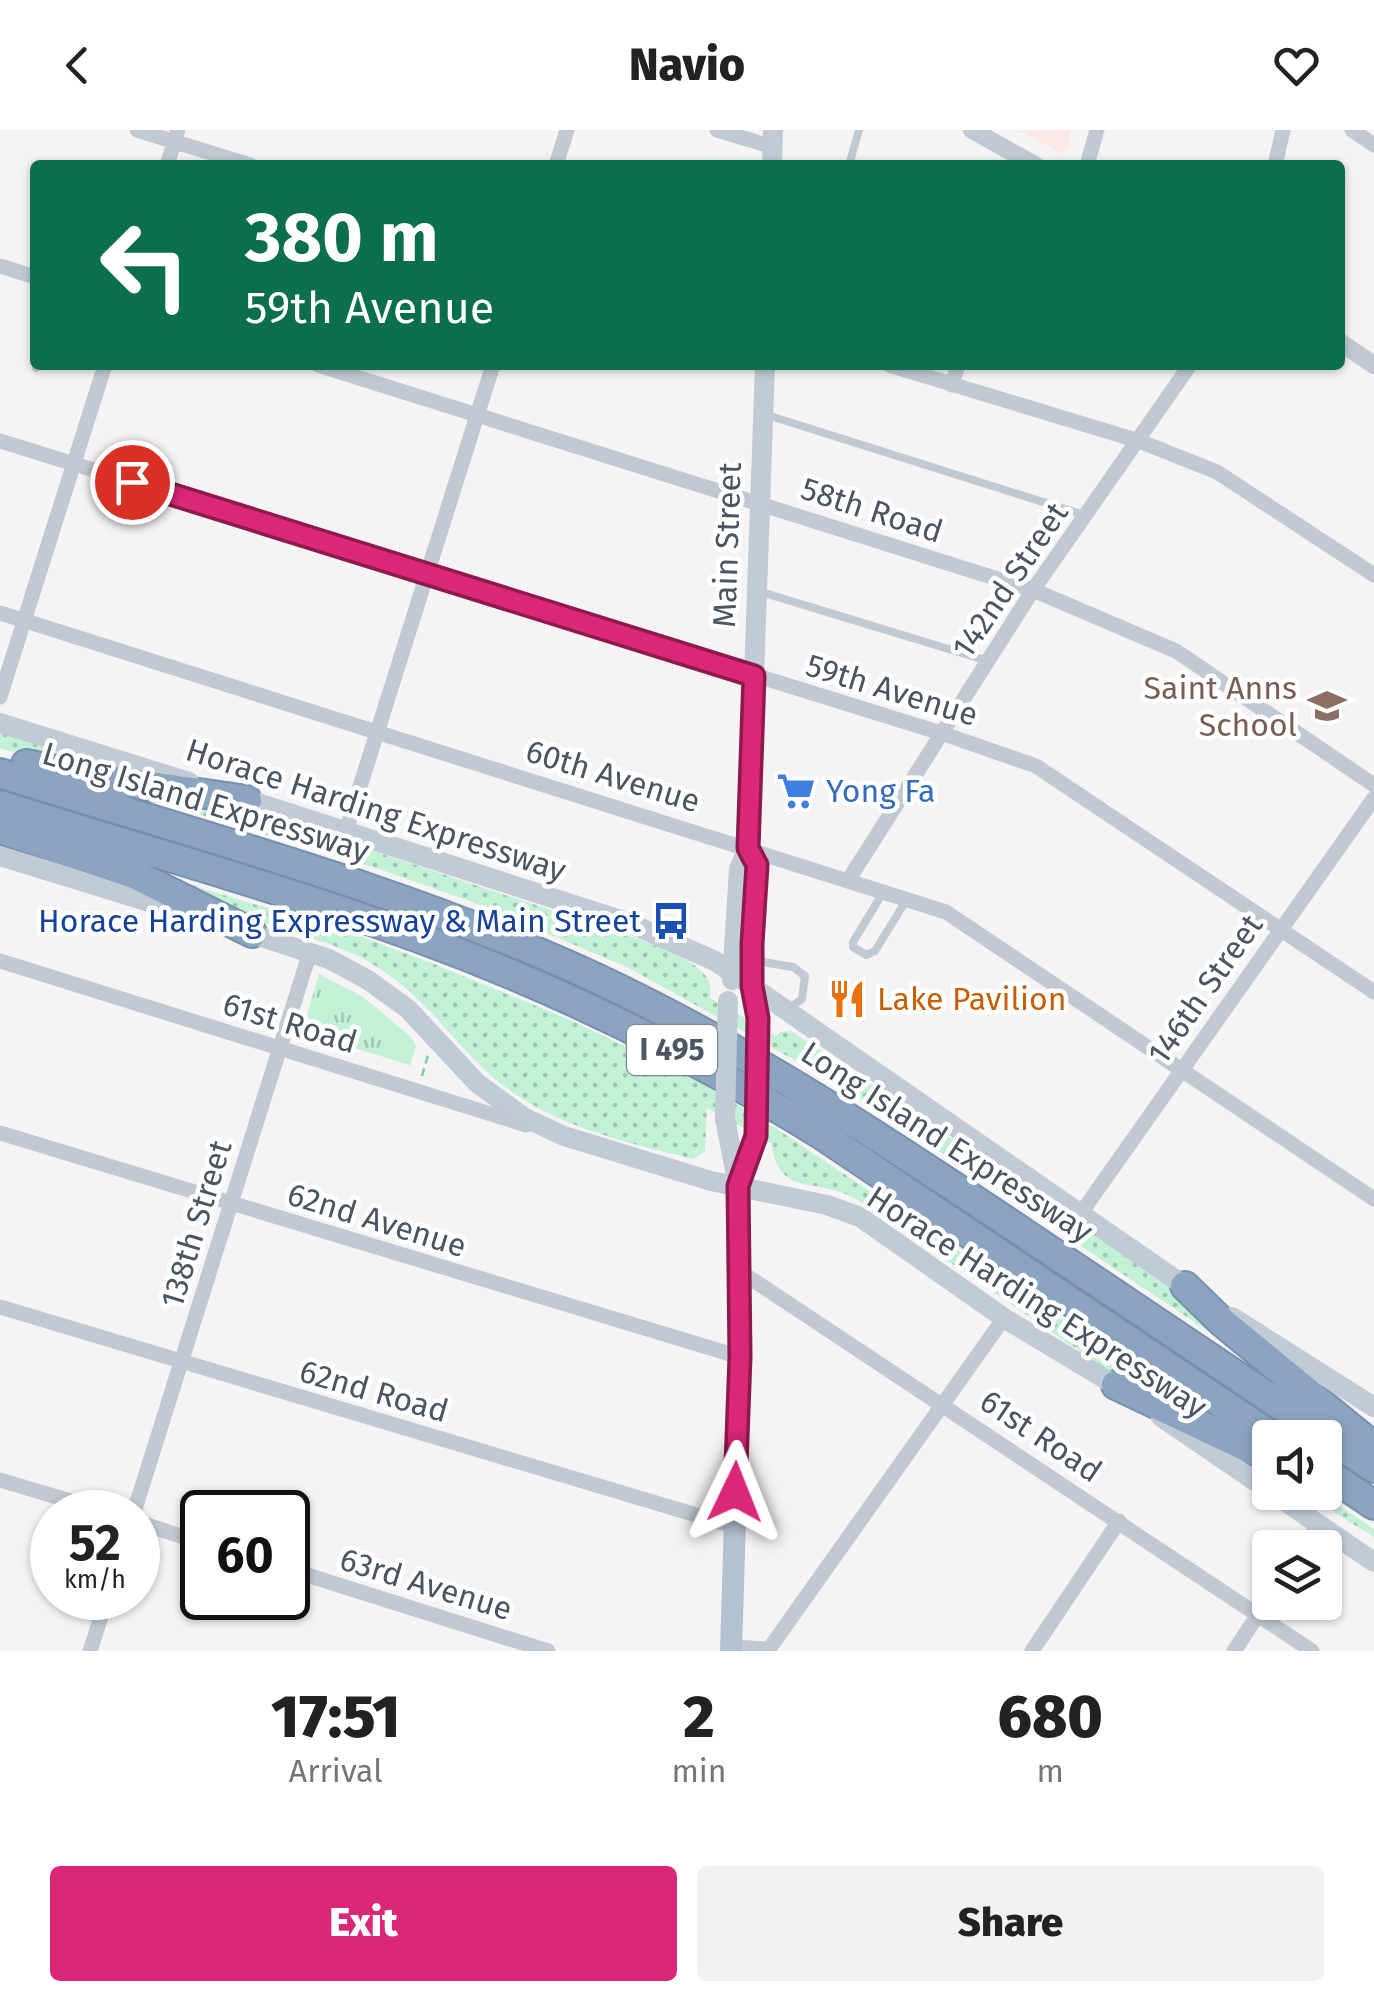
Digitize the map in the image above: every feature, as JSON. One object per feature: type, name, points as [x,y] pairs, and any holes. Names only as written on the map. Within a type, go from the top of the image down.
[{"type":"highway","points":[[0,756],[81,776],[246,800]]},
{"type":"highway","name":"Long Island Expressway","points":[[0,773],[354,884],[452,919],[581,972],[690,1024],[872,1132],[1374,1468]]},
{"type":"highway","name":"Long Island Expressway","points":[[0,805],[416,937],[608,1016],[820,1133],[1252,1423]]},
{"type":"highway","points":[[0,829],[134,874],[252,933]]},
{"type":"highway","points":[[1185,1286],[1223,1323],[1374,1447]]},
{"type":"highway","points":[[1116,1385],[1252,1449]]},
{"type":"highway","points":[[1342,1483],[1374,1504]]},
{"type":"highway","points":[[1342,1499],[1374,1516]]},
{"type":"main road","name":"Main Street","points":[[730,1649],[740,1357],[738,1186],[725,1119],[728,1001],[734,973],[738,869],[748,848],[765,370]]},
{"type":"main road","name":"Horace Harding Expressway","points":[[0,723],[668,938],[734,973],[1185,1286],[1374,1407]]},
{"type":"main road","name":"Main Street","points":[[738,1186],[756,1136],[758,1018],[752,986],[757,865],[748,848]]},
{"type":"main road","name":"Horace Harding Expressway","points":[[0,856],[252,933],[348,967],[389,994],[424,1025],[459,1066],[491,1095],[525,1118],[564,1136],[711,1180],[827,1204],[860,1217],[1004,1318],[1116,1385],[1374,1562]]},
{"type":"street","points":[[137,130],[176,136],[237,160]]},
{"type":"street","points":[[557,160],[566,130]]},
{"type":"street","points":[[717,130],[773,147]]},
{"type":"street","points":[[972,130],[1022,160]]},
{"type":"street","points":[[1089,160],[1096,130]]},
{"type":"street","points":[[1276,160],[1283,130]]},
{"type":"street","points":[[1352,130],[1374,145]]},
{"type":"street","points":[[169,160],[176,136]]},
{"type":"street","points":[[0,266],[30,275]]},
{"type":"street","points":[[1345,345],[1374,364]]},
{"type":"street","points":[[0,698],[103,370]]},
{"type":"street","name":"58th Road","points":[[334,370],[1033,590],[1176,651],[1374,785]]},
{"type":"street","points":[[346,832],[491,370]]},
{"type":"street","points":[[904,370],[1139,441],[1216,472],[1374,574]]},
{"type":"street","points":[[952,385],[956,370]]},
{"type":"street","name":"142nd Street","points":[[848,879],[1033,590],[1187,370]]},
{"type":"street","name":"59th Avenue","points":[[0,441],[941,733],[1036,766],[1374,992]]},
{"type":"street","name":"60th Avenue","points":[[0,614],[946,912],[1374,1199]]},
{"type":"street","name":"146th Street","points":[[1080,1213],[1374,798]]},
{"type":"street","name":"138th Street","points":[[141,1490],[310,952]]},
{"type":"street","name":"61st Road","points":[[0,961],[564,1136]]},
{"type":"street","name":"62nd Avenue","points":[[0,1133],[740,1357]]},
{"type":"street","name":"61st Road","points":[[738,1270],[1252,1611]]},
{"type":"street","name":"62nd Road","points":[[0,1306],[734,1526]]},
{"type":"street","points":[[730,1649],[770,1650],[1004,1318]]},
{"type":"street","points":[[0,1480],[33,1490]]},
{"type":"street","points":[[1032,1651],[1119,1521]]},
{"type":"street","points":[[1314,1530],[1317,1526]]},
{"type":"street","name":"63rd Avenue","points":[[310,1576],[548,1651]]},
{"type":"street","points":[[90,1651],[100,1620]]},
{"type":"street","points":[[1234,1651],[1255,1620]]},
{"type":"street","name":"61st Road","points":[[1266,1620],[1312,1651]]},
{"type":"street","points":[[479,1651],[485,1632]]},
{"type":"lane","points":[[850,160],[859,130]]},
{"type":"lane","points":[[764,414],[1086,516]]},
{"type":"lane","points":[[758,590],[988,661]]},
{"type":"lane","points":[[884,891],[853,942],[853,947],[864,954],[875,951],[907,899]]},
{"type":"lane","points":[[753,960],[794,967],[805,976],[802,999],[786,1009]]},
{"type":"path","points":[[422,1076],[428,1053]]},
{"type":"shaded area","points":[[1019,130],[1071,130],[1067,149],[1061,153]]},
{"type":"green space","points":[[0,733],[103,765],[30,757],[0,748]]},
{"type":"green space","points":[[106,786],[259,813],[675,954],[707,977],[710,998],[776,1036],[791,1031],[1158,1277],[1266,1370],[845,1088],[629,968],[478,904],[379,869]]},
{"type":"green space","points":[[140,866],[357,935],[439,966],[568,1019],[696,1080],[777,1129],[1221,1426],[1113,1374],[855,1198],[789,1178],[775,1160],[771,1143],[707,1108],[705,1151],[694,1159],[611,1137],[557,1117],[508,1089],[486,1071],[422,1003],[364,959],[248,916]]},
{"type":"green space","points":[[319,974],[363,997],[411,1037],[416,1046],[410,1065],[302,1032]]},
{"type":"green space","points":[[1342,1508],[1374,1529],[1374,1537],[1331,1510]]},
{"type":"place","name":"Saint Anns School","points":[[1327,706]]},
{"type":"place","name":"Yong Fa","points":[[796,791]]},
{"type":"place","name":"Horace Harding Expressway & Main Street","points":[[671,921]]},
{"type":"place","name":"Lake Pavilion","points":[[847,999]]},
{"type":"route","points":[[132,482],[754,676],[748,848],[757,865],[752,986],[758,1018],[758,1057],[756,1136],[738,1186],[740,1357],[735,1492]]}]
